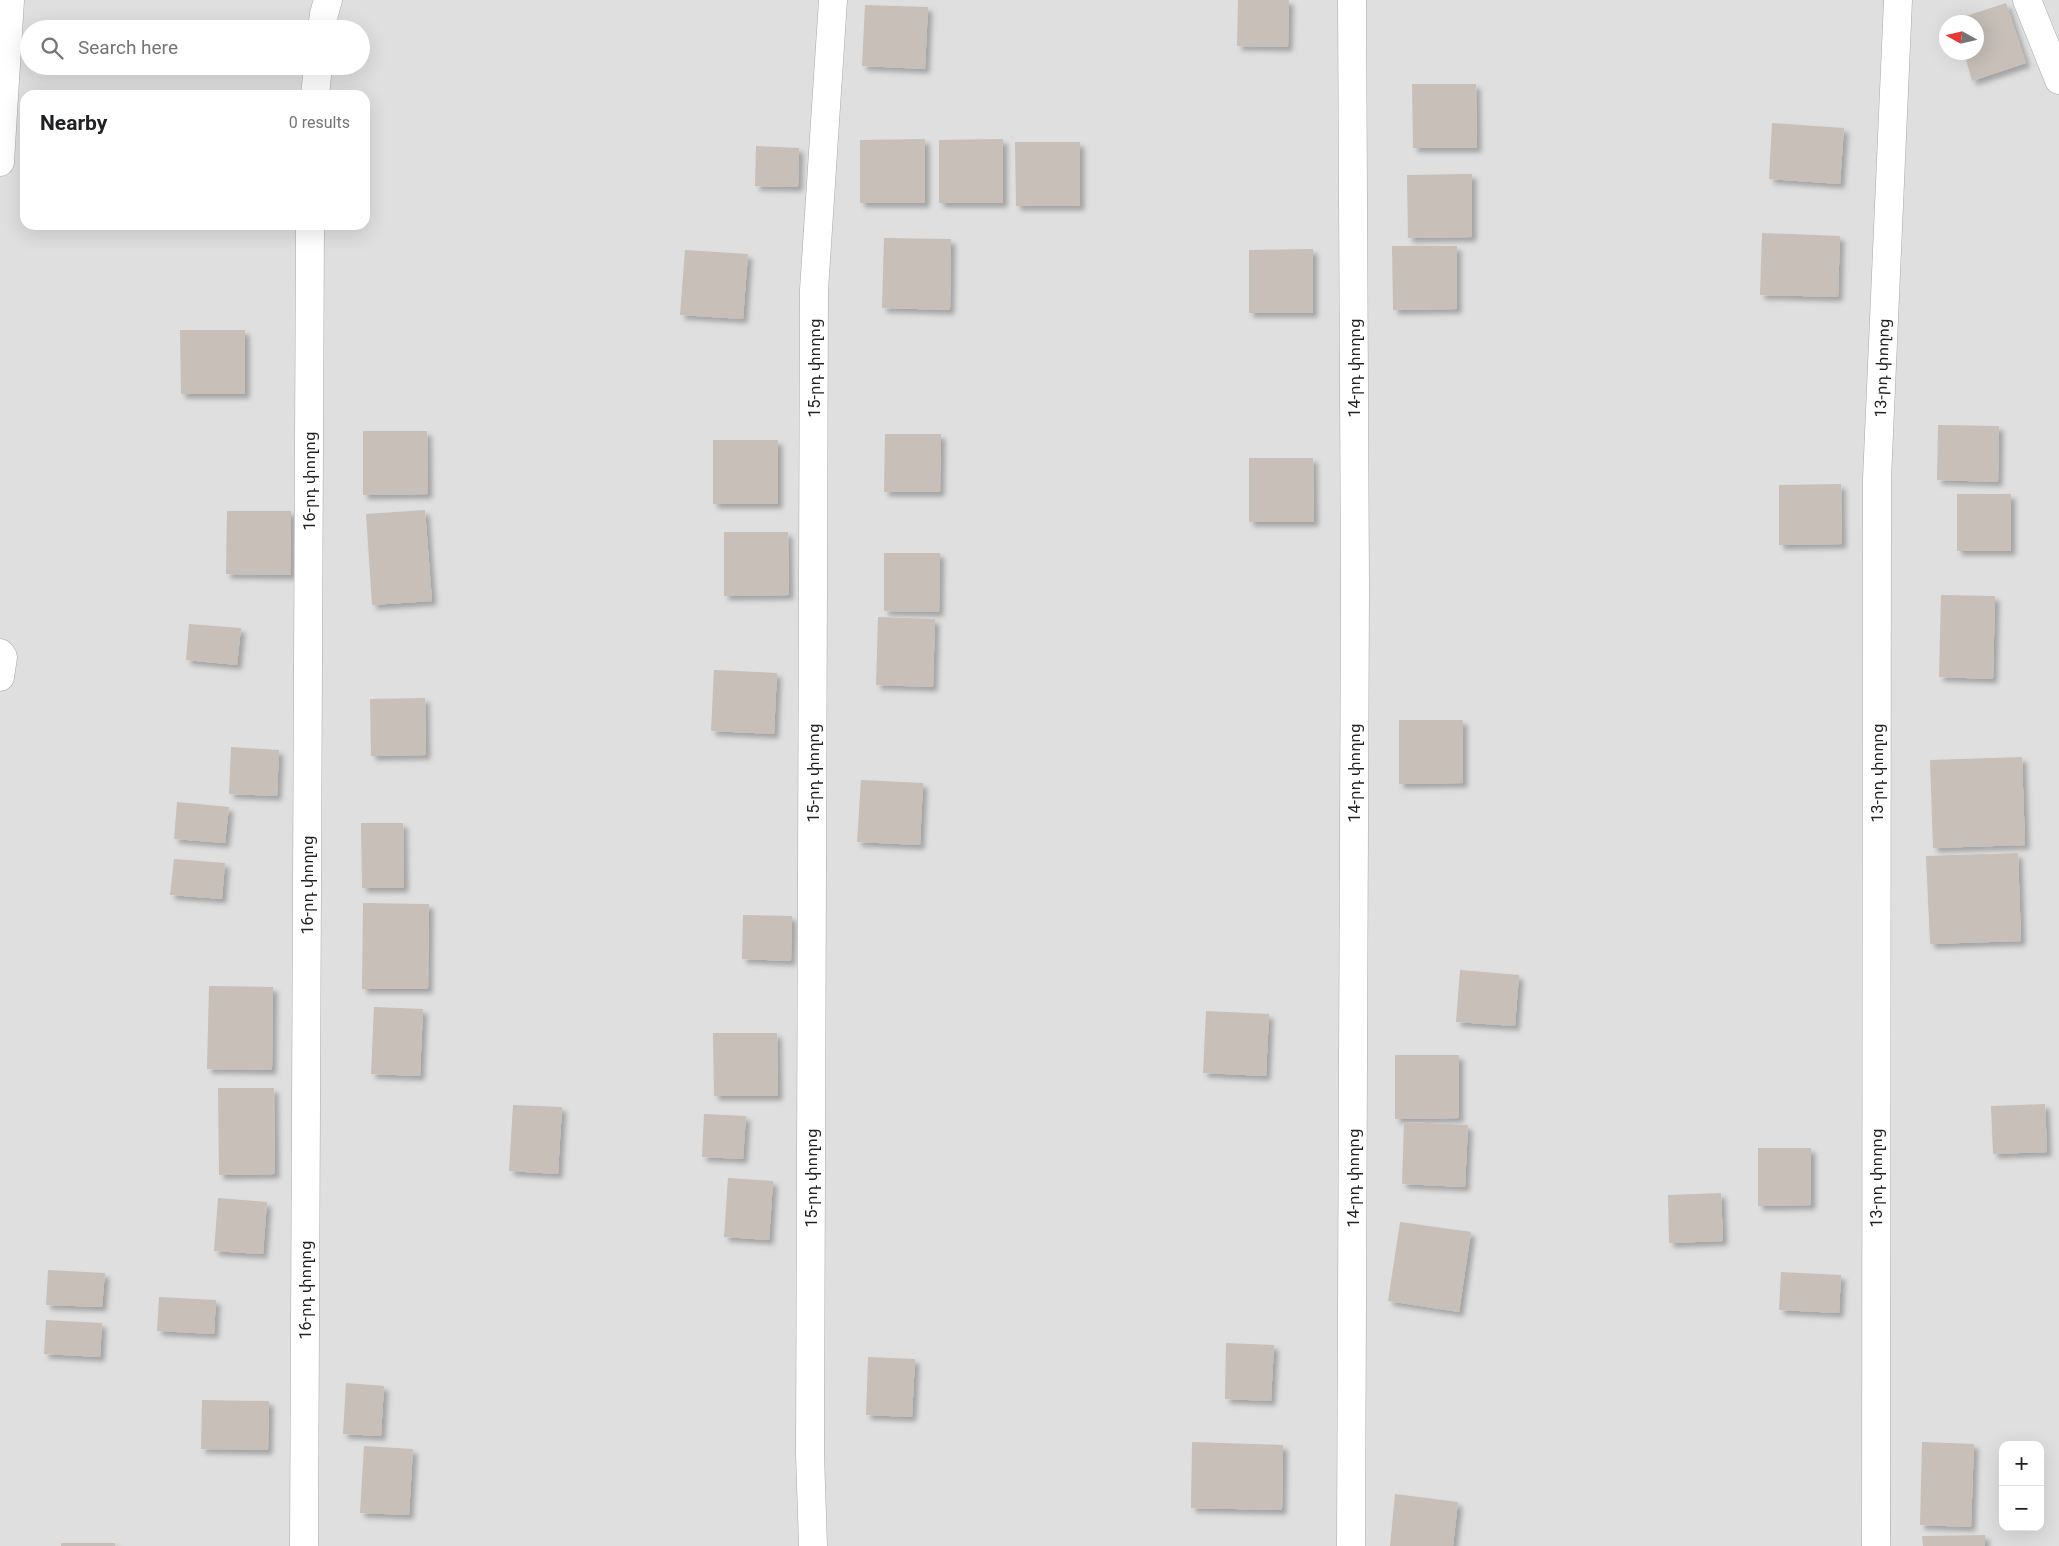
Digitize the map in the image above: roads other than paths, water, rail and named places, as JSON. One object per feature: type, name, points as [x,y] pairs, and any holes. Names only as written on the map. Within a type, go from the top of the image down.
[{"type":"street","points":[[0,162],[10,0]]},
{"type":"street","points":[[323,20],[328,0]]},
{"type":"street","name":"15-րդ փողոց","points":[[813,1546],[810,1435],[814,290],[833,0]]},
{"type":"street","name":"14-րդ փողոց","points":[[1351,1546],[1355,598],[1352,0]]},
{"type":"street","name":"13-րդ փողոց","points":[[1876,1546],[1877,479],[1898,0]]},
{"type":"street","points":[[2027,0],[2059,80]]},
{"type":"street","points":[[316,90],[317,75]]},
{"type":"street","name":"16-րդ փողոց","points":[[304,1546],[310,230]]},
{"type":"street","points":[[0,653],[3,658],[0,677]]}]
